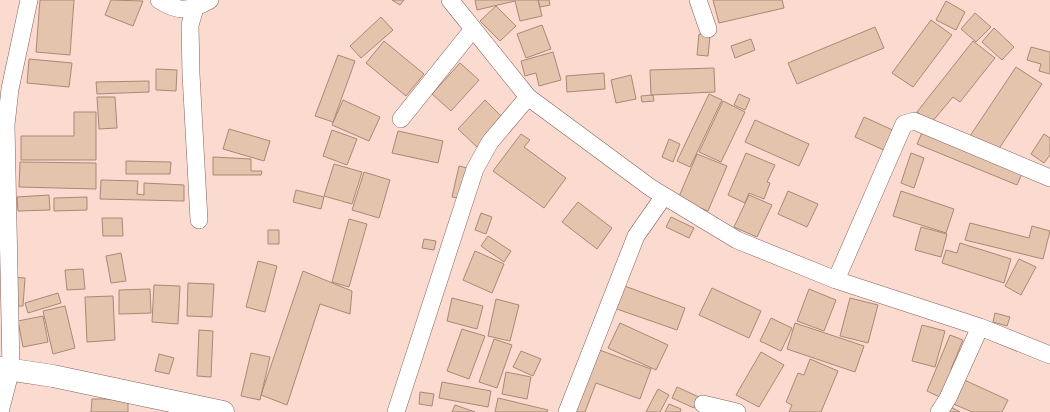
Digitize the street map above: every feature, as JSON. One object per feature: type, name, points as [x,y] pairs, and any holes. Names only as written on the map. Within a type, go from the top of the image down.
[{"type":"street","points":[[0,412],[6,369],[6,125],[10,89],[29,0]]},
{"type":"street","points":[[165,4],[195,8],[210,0]]},
{"type":"street","points":[[450,0],[528,97],[664,196],[738,240],[836,280],[980,326],[1050,355]]},
{"type":"street","points":[[698,0],[708,29]]},
{"type":"street","points":[[165,4],[190,25]]},
{"type":"street","points":[[195,8],[190,25],[191,74],[199,220]]},
{"type":"street","points":[[401,119],[473,29]]},
{"type":"street","points":[[396,412],[475,169],[490,142],[528,97]]},
{"type":"street","points":[[836,280],[904,124],[914,121],[1050,178]]},
{"type":"street","points":[[567,412],[636,236],[664,196]]},
{"type":"street","points":[[939,412],[948,398],[980,326]]},
{"type":"street","points":[[6,369],[196,409],[223,412]]},
{"type":"street","points":[[703,404],[737,412]]},
{"type":"building","points":[[40,0],[74,0],[70,55],[36,52]]},
{"type":"building","points":[[111,0],[143,1],[133,26],[105,15]]},
{"type":"building","points":[[392,0],[404,0],[400,5]]},
{"type":"building","points":[[475,0],[538,0],[542,16],[520,21],[515,1],[477,10]]},
{"type":"building","points":[[538,0],[549,0],[550,5],[540,7]]},
{"type":"building","points":[[713,0],[782,0],[784,8],[719,23]]},
{"type":"building","points":[[946,1],[965,12],[956,30],[936,20]]},
{"type":"building","points":[[496,6],[516,26],[500,41],[480,21]]},
{"type":"building","points":[[975,13],[991,27],[976,42],[961,29]]},
{"type":"building","points":[[381,17],[393,30],[361,58],[350,46]]},
{"type":"building","points":[[931,20],[952,35],[913,87],[892,73]]},
{"type":"building","points":[[542,25],[551,49],[526,58],[517,34]]},
{"type":"building","points":[[875,27],[884,48],[797,84],[788,63]]},
{"type":"building","points":[[994,28],[1014,47],[1002,60],[982,42]]},
{"type":"building","points":[[699,34],[710,36],[708,56],[697,55]]},
{"type":"building","points":[[751,39],[755,50],[735,58],[731,46]]},
{"type":"building","points":[[384,41],[424,74],[406,96],[366,63]]},
{"type":"building","points":[[973,41],[995,58],[960,102],[953,97],[931,123],[917,112]]},
{"type":"building","points":[[1031,47],[1050,52],[1050,74],[1039,71],[1041,64],[1027,60]]},
{"type":"building","points":[[553,52],[561,80],[539,86],[536,73],[525,76],[521,61]]},
{"type":"building","points":[[338,55],[355,61],[333,122],[315,116]]},
{"type":"building","points":[[29,59],[72,63],[69,87],[27,83]]},
{"type":"building","points":[[460,63],[479,80],[451,111],[432,94]]},
{"type":"building","points":[[1016,67],[1042,84],[996,153],[970,136]]},
{"type":"building","points":[[714,68],[715,92],[651,95],[650,70]]},
{"type":"building","points":[[156,69],[177,70],[176,91],[156,90]]},
{"type":"building","points":[[604,73],[605,89],[567,92],[566,76]]},
{"type":"building","points":[[631,75],[636,99],[616,103],[611,80]]},
{"type":"building","points":[[149,81],[149,92],[97,94],[96,82]]},
{"type":"building","points":[[709,94],[722,100],[690,167],[677,161]]},
{"type":"building","points":[[739,94],[750,99],[745,110],[734,105]]},
{"type":"building","points":[[653,95],[654,101],[642,102],[641,96]]},
{"type":"building","points":[[97,97],[115,97],[117,128],[99,129]]},
{"type":"building","points":[[343,100],[380,117],[369,141],[332,125]]},
{"type":"building","points":[[485,100],[504,119],[477,147],[458,129]]},
{"type":"building","points":[[723,101],[745,112],[721,162],[699,152]]},
{"type":"building","points":[[74,112],[96,112],[96,160],[21,160],[21,136],[74,136]]},
{"type":"building","points":[[864,117],[897,132],[888,152],[855,137]]},
{"type":"building","points":[[755,120],[809,144],[799,166],[745,142]]},
{"type":"building","points":[[924,128],[1024,169],[1017,185],[917,144]]},
{"type":"building","points":[[229,129],[270,141],[264,161],[223,149]]},
{"type":"building","points":[[332,130],[357,139],[347,165],[323,156]]},
{"type":"building","points":[[398,131],[443,141],[438,163],[392,153]]},
{"type":"building","points":[[521,134],[530,140],[524,147],[566,178],[544,208],[493,171]]},
{"type":"building","points":[[1044,134],[1050,138],[1050,155],[1044,163],[1031,154]]},
{"type":"building","points":[[669,139],[680,144],[673,162],[662,157]]},
{"type":"building","points":[[746,153],[775,165],[767,182],[770,183],[764,199],[749,193],[745,203],[728,195]]},
{"type":"building","points":[[911,153],[924,158],[914,188],[901,183]]},
{"type":"building","points":[[697,154],[727,166],[708,211],[678,199]]},
{"type":"building","points":[[213,157],[251,159],[251,171],[262,171],[261,175],[213,175]]},
{"type":"building","points":[[126,161],[171,162],[170,174],[126,174]]},
{"type":"building","points":[[20,162],[96,163],[96,189],[19,187]]},
{"type":"building","points":[[334,164],[362,172],[352,204],[324,196]]},
{"type":"building","points":[[459,166],[471,169],[464,199],[452,197]]},
{"type":"building","points":[[364,172],[390,180],[379,218],[352,210]]},
{"type":"building","points":[[101,180],[138,181],[137,194],[144,195],[144,183],[184,185],[184,201],[100,199]]},
{"type":"building","points":[[296,190],[324,197],[321,209],[293,202]]},
{"type":"building","points":[[788,191],[818,204],[807,227],[778,214]]},
{"type":"building","points":[[901,191],[954,209],[946,233],[893,216]]},
{"type":"building","points":[[49,195],[50,210],[18,211],[17,197]]},
{"type":"building","points":[[749,195],[772,205],[757,237],[734,227]]},
{"type":"building","points":[[87,197],[87,210],[54,211],[54,198]]},
{"type":"building","points":[[578,202],[612,228],[597,249],[562,222]]},
{"type":"building","points":[[481,213],[492,217],[486,234],[475,230]]},
{"type":"building","points":[[671,217],[694,228],[689,238],[666,227]]},
{"type":"building","points":[[102,218],[122,218],[123,236],[103,236]]},
{"type":"building","points":[[349,219],[367,224],[349,287],[332,282]]},
{"type":"building","points":[[970,223],[1029,238],[1032,226],[1050,231],[1043,259],[965,240]]},
{"type":"building","points":[[921,227],[947,234],[941,257],[915,250]]},
{"type":"building","points":[[268,230],[279,230],[279,244],[268,244]]},
{"type":"building","points":[[488,236],[511,251],[504,262],[481,246]]},
{"type":"building","points":[[424,239],[436,241],[434,250],[422,248]]},
{"type":"building","points":[[960,243],[1011,259],[1004,283],[942,263],[946,250],[957,253]]},
{"type":"building","points":[[475,251],[504,264],[492,293],[463,280]]},
{"type":"building","points":[[121,253],[126,281],[111,283],[106,256]]},
{"type":"building","points":[[1019,259],[1036,267],[1021,295],[1005,286]]},
{"type":"building","points":[[258,261],[277,266],[265,312],[246,307]]},
{"type":"building","points":[[83,269],[85,289],[67,290],[65,270]]},
{"type":"building","points":[[303,271],[352,291],[350,314],[320,304],[287,405],[261,395]]},
{"type":"building","points":[[10,277],[25,278],[23,306],[9,306]]},
{"type":"building","points":[[188,283],[214,284],[212,317],[187,316]]},
{"type":"building","points":[[619,284],[685,308],[677,330],[611,307]]},
{"type":"building","points":[[154,285],[180,286],[178,324],[152,322]]},
{"type":"building","points":[[712,288],[761,311],[749,338],[699,315]]},
{"type":"building","points":[[150,289],[151,313],[119,314],[119,290]]},
{"type":"building","points":[[809,289],[836,300],[824,331],[797,321]]},
{"type":"building","points":[[58,293],[61,303],[28,313],[25,303]]},
{"type":"building","points":[[113,296],[115,340],[87,342],[85,297]]},
{"type":"building","points":[[452,298],[483,306],[477,329],[447,321]]},
{"type":"building","points":[[850,298],[878,305],[868,343],[840,336]]},
{"type":"building","points":[[496,299],[519,305],[510,341],[488,336]]},
{"type":"building","points":[[65,306],[75,348],[53,354],[43,311]]},
{"type":"building","points":[[995,313],[1010,317],[1007,326],[993,322]]},
{"type":"building","points":[[43,316],[48,342],[23,347],[18,321]]},
{"type":"building","points":[[771,318],[792,328],[781,351],[760,341]]},
{"type":"building","points":[[620,323],[668,345],[656,370],[608,348]]},
{"type":"building","points":[[795,323],[864,346],[855,372],[787,349]]},
{"type":"building","points":[[922,325],[945,331],[935,367],[912,361]]},
{"type":"building","points":[[462,329],[485,336],[469,379],[447,371]]},
{"type":"building","points":[[199,330],[213,331],[211,377],[197,376]]},
{"type":"building","points":[[950,335],[963,340],[951,369],[956,371],[944,399],[927,391]]},
{"type":"building","points":[[494,339],[512,345],[497,388],[479,382]]},
{"type":"building","points":[[594,348],[651,369],[640,399],[596,383],[585,412],[570,412]]},
{"type":"building","points":[[521,351],[541,359],[533,376],[513,367]]},
{"type":"building","points":[[761,352],[784,365],[759,407],[736,395]]},
{"type":"building","points":[[251,353],[270,357],[260,400],[241,396]]},
{"type":"building","points":[[159,354],[174,358],[169,374],[155,371]]},
{"type":"building","points":[[810,359],[838,371],[821,412],[789,412],[792,405],[786,402],[798,373],[804,375]]},
{"type":"building","points":[[506,372],[531,377],[527,399],[502,394]]},
{"type":"building","points":[[960,378],[1008,400],[1002,412],[972,412],[949,402]]},
{"type":"building","points":[[442,382],[491,391],[488,407],[439,398]]},
{"type":"building","points":[[677,387],[699,397],[694,408],[672,398]]},
{"type":"building","points":[[658,389],[669,395],[660,412],[646,412]]},
{"type":"building","points":[[420,392],[434,394],[432,406],[419,404]]},
{"type":"building","points":[[498,398],[548,410],[547,412],[495,412]]},
{"type":"building","points":[[92,399],[128,399],[128,412],[91,412]]},
{"type":"building","points":[[669,404],[681,409],[680,412],[665,412]]},
{"type":"building","points":[[455,405],[475,412],[452,412]]},
{"type":"building","points":[[949,406],[960,412],[946,412]]}]
